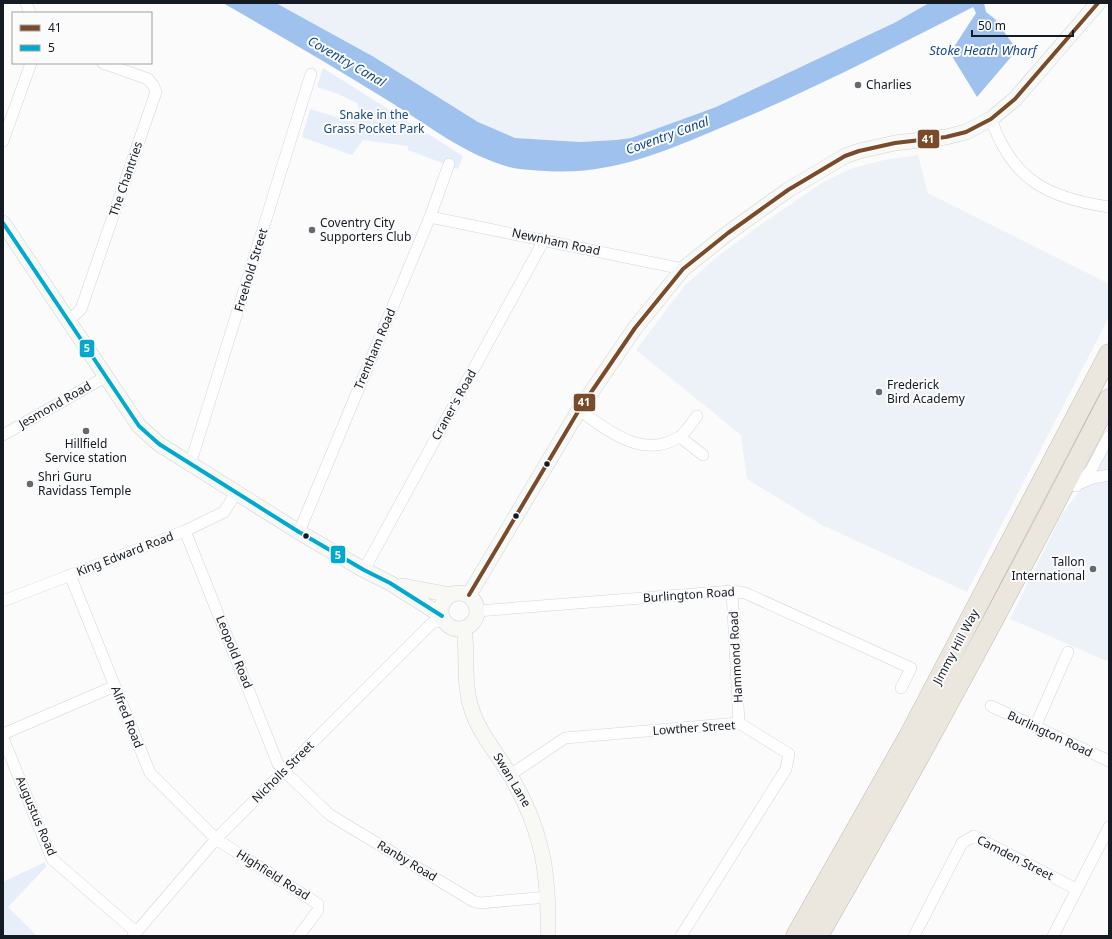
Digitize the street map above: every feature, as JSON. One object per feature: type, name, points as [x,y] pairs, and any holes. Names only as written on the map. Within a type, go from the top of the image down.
[{"type":"highway","name":"Jimmy Hill Way","points":[[796,936],[908,738],[1109,354]]},
{"type":"highway","name":"Jimmy Hill Way","points":[[818,936],[896,801],[1056,502],[1109,399]]},
{"type":"main road","points":[[469,595],[578,410],[634,328],[683,269],[728,233],[788,190],[845,156],[859,151],[895,143],[957,135],[975,129],[991,119],[1015,99],[1098,3]]},
{"type":"main road","points":[[3,223],[107,376],[139,426],[159,444],[190,465],[299,532],[364,570],[390,583],[443,618],[454,628],[464,628],[474,622],[477,611],[476,605],[469,595],[457,593],[451,595],[416,590],[390,583]]},
{"type":"main road","points":[[443,618],[443,604],[451,595]]},
{"type":"main road","name":"Swan Lane","points":[[464,628],[467,691],[471,708],[480,727],[530,810],[536,827],[544,861],[548,897],[548,936]]},
{"type":"street","points":[[3,141],[31,64]]},
{"type":"street","name":"The Chantries","points":[[68,320],[81,309],[156,92],[148,79],[106,64]]},
{"type":"street","name":"Freehold Street","points":[[190,465],[311,74]]},
{"type":"street","points":[[991,119],[999,140],[1007,154],[1018,169],[1031,180],[1060,197],[1109,207]]},
{"type":"street","name":"Trentham Road","points":[[299,532],[430,217],[449,164]]},
{"type":"street","name":"Newnham Road","points":[[430,217],[683,269]]},
{"type":"street","name":"Craner's Road","points":[[364,570],[544,240]]},
{"type":"street","name":"Jesmond Road","points":[[3,434],[107,376]]},
{"type":"street","points":[[578,410],[609,432],[631,444],[649,445],[665,443],[680,437],[697,416]]},
{"type":"street","points":[[1056,502],[1076,486],[1091,470],[1109,436]]},
{"type":"street","points":[[680,437],[702,455]]},
{"type":"street","points":[[1076,486],[1092,478],[1109,475]]},
{"type":"street","name":"King Edward Road","points":[[3,601],[185,531],[224,512],[236,493]]},
{"type":"street","name":"Leopold Road","points":[[185,531],[278,764],[284,771]]},
{"type":"street","name":"Alfred Road","points":[[70,574],[150,772],[216,839]]},
{"type":"street","name":"Hammond Road","points":[[732,592],[739,723]]},
{"type":"street","name":"Burlington Road","points":[[477,611],[745,592],[911,668],[901,688]]},
{"type":"street","name":"Nicholls Street","points":[[134,934],[216,839],[432,623],[443,618]]},
{"type":"street","points":[[1036,727],[1068,652]]},
{"type":"street","points":[[3,734],[115,686]]},
{"type":"street","name":"Burlington Road","points":[[991,706],[1109,761]]},
{"type":"street","name":"Lowther Street","points":[[510,775],[565,738],[739,723],[789,754],[786,769],[681,936]]},
{"type":"street","name":"Augustus Road","points":[[3,738],[52,859],[134,934]]},
{"type":"street","name":"Ranby Road","points":[[284,771],[330,815],[473,901],[480,903],[548,897]]},
{"type":"street","points":[[1053,936],[1109,827]]},
{"type":"street","name":"Camden Street","points":[[914,936],[962,843],[974,836],[1076,889]]},
{"type":"street","name":"Highfield Road","points":[[216,839],[318,904],[318,910],[299,936]]},
{"type":"shaded area","points":[[276,3],[929,3],[894,23],[716,107],[631,138],[580,142],[515,138],[478,122],[374,57]]},
{"type":"shaded area","name":"Frederick Bird Academy","points":[[918,155],[928,193],[1109,284],[1109,317],[967,592],[822,525],[747,479],[741,435],[636,350],[685,285],[717,257],[756,228],[823,182],[853,168],[884,160]]},
{"type":"shaded area","points":[[1109,448],[1109,662],[1010,619],[1062,514],[1096,470]]},
{"type":"green space","name":"Snake in the Grass Pocket Park","points":[[323,68],[463,156],[458,169],[408,150],[408,146],[363,140],[352,155],[302,137],[310,109],[353,122],[359,109],[357,103],[338,94],[317,87]]},
{"type":"green space","points":[[45,862],[46,867],[8,907],[35,934],[34,936],[3,936],[3,882]]},
{"type":"water","points":[[223,3],[276,3],[374,57],[478,122],[515,138],[580,142],[631,138],[716,107],[894,23],[929,3],[984,3],[986,12],[995,19],[1017,50],[977,97],[950,53],[976,13],[973,7],[797,94],[668,150],[644,158],[596,169],[546,171],[509,167],[493,162],[463,148],[350,77]]},
{"type":"transit line","name":"41","points":[[469,595],[579,410],[635,328],[683,269],[728,233],[788,190],[845,156],[859,151],[895,143],[946,137],[966,132],[991,119],[1015,99],[1098,3]]},
{"type":"transit line","name":"5","points":[[3,223],[139,426],[159,444],[299,532],[364,570],[390,583],[442,616]]},
{"type":"place","name":"Charlies","points":[[858,85]]},
{"type":"place","name":"Coventry City Supporters Club","points":[[312,230]]},
{"type":"place","name":"Frederick Bird Academy","points":[[879,392]]},
{"type":"place","name":"Hillfield Service station","points":[[86,431]]},
{"type":"place","name":"Shri Guru Ravidass Temple","points":[[30,484]]},
{"type":"place","name":"Tallon International","points":[[1093,569]]},
{"type":"water label","name":"Stoke Heath Wharf","points":[[983,50]]},
{"type":"water label","name":"Coventry Canal","points":[[347,61]]},
{"type":"water label","name":"Coventry Canal","points":[[667,135]]}]
